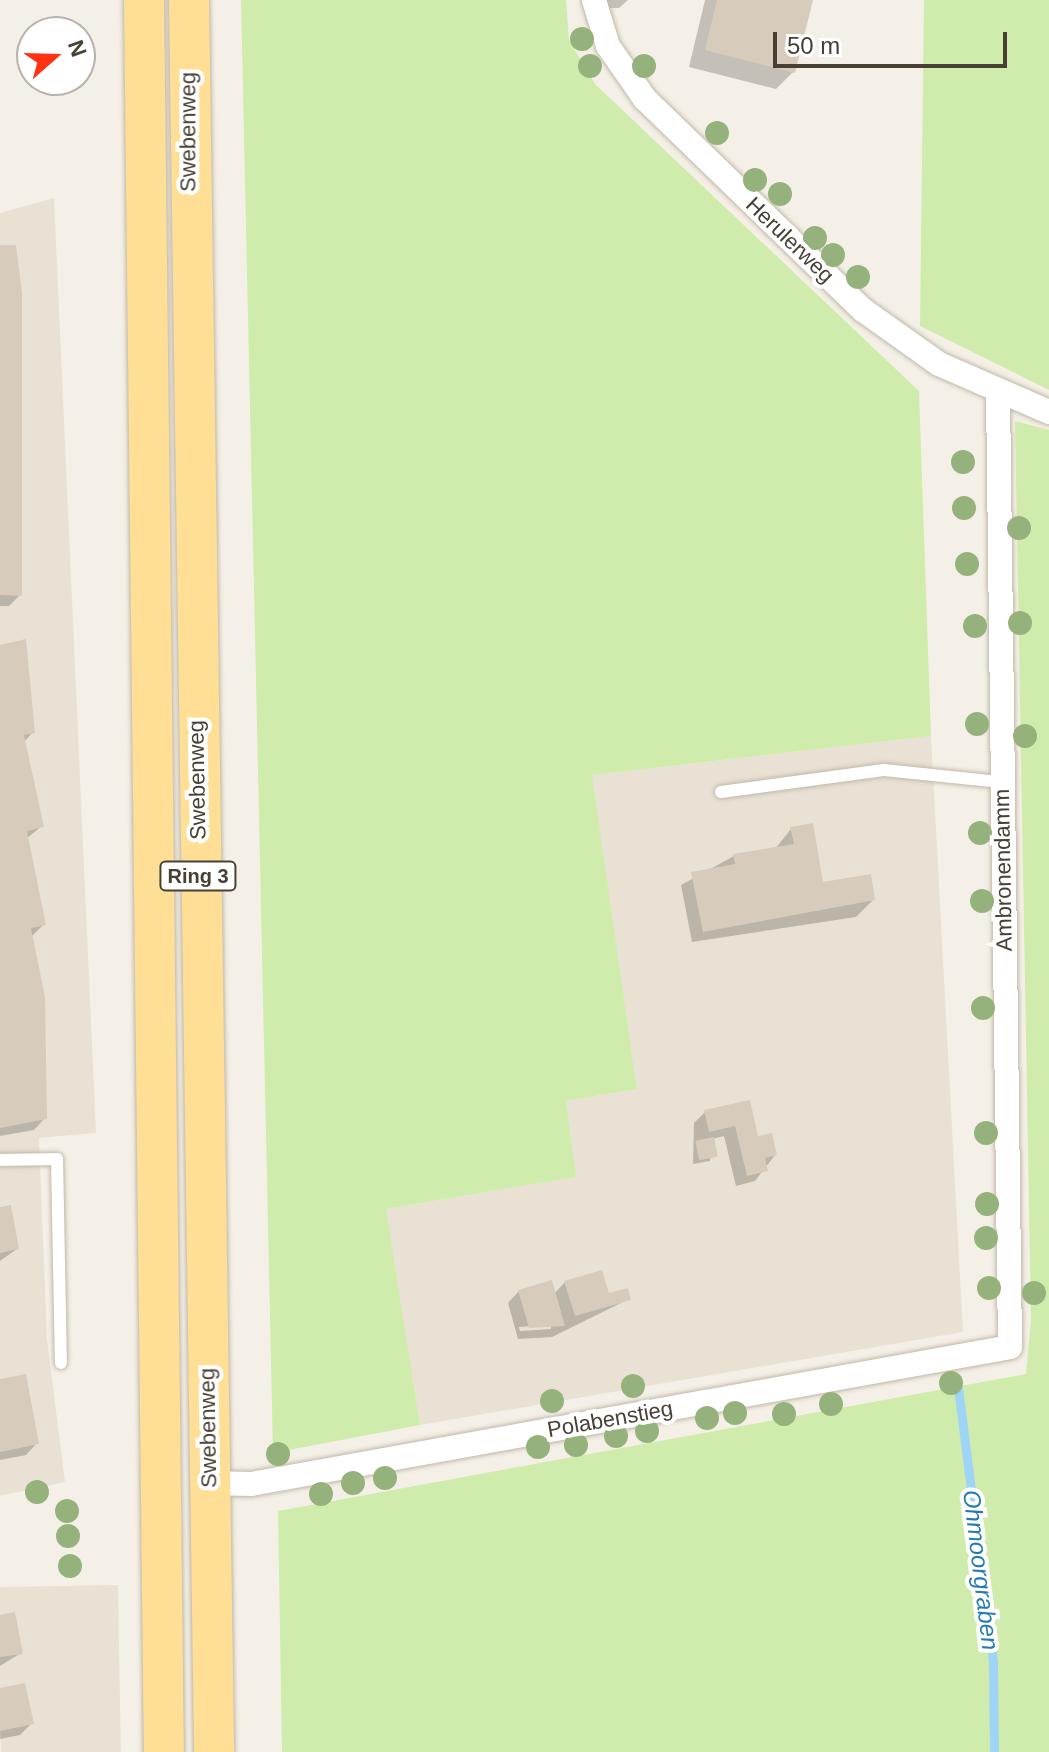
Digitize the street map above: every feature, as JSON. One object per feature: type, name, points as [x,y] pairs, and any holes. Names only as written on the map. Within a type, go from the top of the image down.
[{"type":"main road","name":"Swebenweg","points":[[144,0],[164,1752]]},
{"type":"main road","name":"Swebenweg","points":[[189,0],[214,1752]]},
{"type":"street","name":"Herulerweg","points":[[594,0],[621,68],[676,129],[886,328],[998,393],[1049,412]]},
{"type":"street","name":"Ambronendamm","points":[[998,393],[1010,1347]]},
{"type":"street","name":"Polabenstieg","points":[[209,1483],[251,1484],[1010,1347]]},
{"type":"lane","points":[[721,792],[884,770],[1001,782]]},
{"type":"lane","points":[[0,1160],[57,1159],[61,1363]]},
{"type":"shaded area","points":[[54,198],[96,1133],[39,1138],[47,1339],[65,1482],[0,1496],[0,213]]},
{"type":"shaded area","points":[[931,736],[963,1332],[420,1425],[385,1209],[575,1177],[566,1101],[637,1089],[591,775]]},
{"type":"shaded area","points":[[118,1585],[121,1752],[1,1752],[0,1587]]},
{"type":"green space","points":[[241,0],[566,0],[569,40],[595,84],[919,391],[931,736],[592,775],[637,1089],[566,1101],[576,1177],[386,1209],[420,1425],[273,1453]]},
{"type":"green space","points":[[924,0],[1049,0],[1049,390],[920,326]]},
{"type":"green space","points":[[1015,421],[1049,430],[1049,1752],[282,1752],[278,1511],[1026,1374],[1031,1320]]},
{"type":"building","points":[[717,0],[813,0],[795,73],[705,50]]},
{"type":"building","points":[[0,245],[16,245],[22,293],[22,596],[0,595]]},
{"type":"building","points":[[26,639],[35,733],[24,735],[44,827],[27,831],[46,925],[31,928],[45,997],[47,1119],[0,1128],[0,645]]},
{"type":"building","points":[[813,823],[823,882],[871,874],[875,900],[703,932],[691,872],[735,864],[733,854],[794,844],[790,827]]},
{"type":"building","points":[[750,1100],[758,1136],[772,1133],[777,1155],[765,1158],[768,1171],[747,1176],[735,1126],[709,1132],[704,1110]]},
{"type":"building","points":[[714,1137],[718,1157],[699,1160],[695,1141]]},
{"type":"building","points":[[11,1205],[19,1249],[0,1253],[0,1207]]},
{"type":"building","points":[[602,1270],[609,1293],[628,1288],[631,1300],[575,1316],[564,1281]]},
{"type":"building","points":[[552,1280],[565,1326],[529,1328],[518,1290]]},
{"type":"building","points":[[26,1374],[39,1444],[0,1452],[0,1379]]},
{"type":"building","points":[[15,1612],[23,1654],[0,1657],[0,1615]]},
{"type":"building","points":[[25,1683],[34,1724],[0,1731],[0,1688]]},
{"type":"waterway","name":"Ohmoorgraben","points":[[958,1388],[993,1663],[994,1752]]}]
